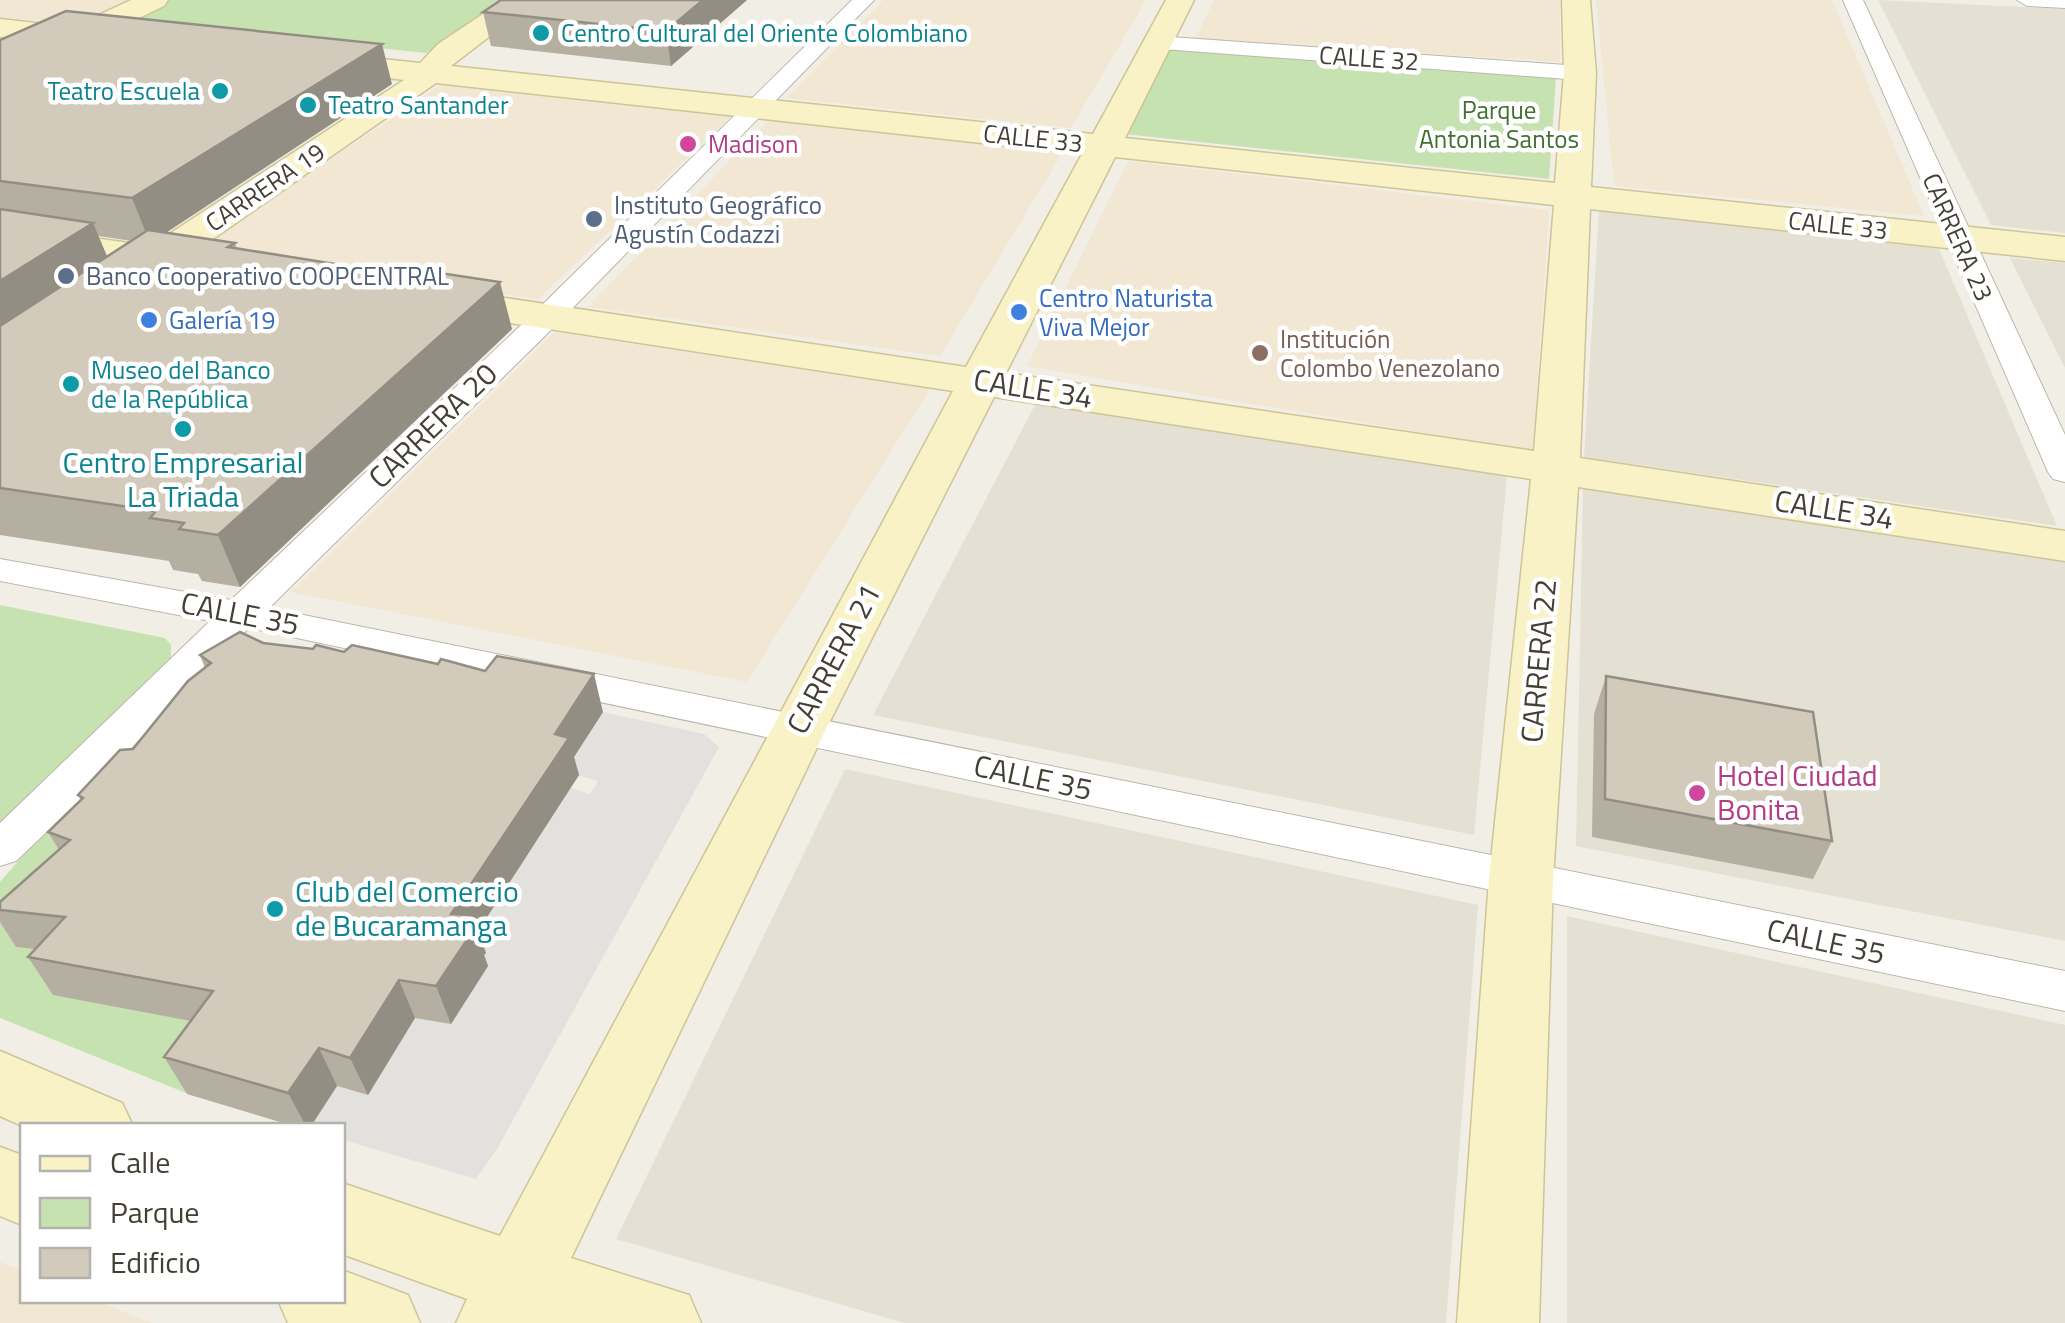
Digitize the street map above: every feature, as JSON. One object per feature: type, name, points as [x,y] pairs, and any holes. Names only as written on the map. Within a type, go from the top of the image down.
[{"type":"street","points":[[0,72],[154,0]]},
{"type":"street","name":"CARRERA 19","points":[[109,292],[430,73],[449,50],[523,0]]},
{"type":"street","name":"CARRERA 20","points":[[0,849],[548,316],[864,0]]},
{"type":"street","name":"CARRERA 22","points":[[1498,1323],[1522,879],[1556,468],[1580,73],[1576,0]]},
{"type":"street","name":"CARRERA 23","points":[[1853,0],[2065,472]]},
{"type":"street","points":[[2027,0],[2065,2]]},
{"type":"street","name":"CALLE 32","points":[[1169,22],[1580,73]]},
{"type":"street","name":"CARRERA 21","points":[[507,1302],[797,729],[1169,22]]},
{"type":"street","points":[[0,28],[133,42]]},
{"type":"street","name":"CALLE 33","points":[[289,58],[2065,250]]},
{"type":"street","points":[[0,236],[226,269]]},
{"type":"street","name":"CALLE 34","points":[[397,294],[2065,546]]},
{"type":"street","name":"CALLE 35","points":[[0,570],[240,614],[2065,991]]},
{"type":"street","points":[[0,1082],[89,1123]]},
{"type":"street","points":[[345,1220],[507,1302],[660,1323]]},
{"type":"street","points":[[326,1303],[379,1323]]},
{"type":"shaded area","points":[[0,0],[130,0],[77,24],[0,17]]},
{"type":"shaded area","points":[[883,0],[1146,0],[1071,128],[787,98]]},
{"type":"shaded area","points":[[1214,0],[1560,0],[1560,62],[1195,39]]},
{"type":"shaded area","points":[[1596,0],[1832,0],[1924,216],[1614,186]]},
{"type":"shaded area","points":[[1878,0],[2065,9],[2065,233],[1991,225]]},
{"type":"shaded area","points":[[445,82],[733,115],[538,299],[198,249]]},
{"type":"shaded area","points":[[770,119],[1063,152],[940,356],[588,307]]},
{"type":"shaded area","points":[[1128,161],[1549,210],[1533,451],[1027,366]]},
{"type":"shaded area","points":[[1599,210],[1939,249],[2057,526],[1584,457]]},
{"type":"shaded area","points":[[2010,258],[2065,263],[2065,368]]},
{"type":"shaded area","points":[[555,332],[930,389],[747,682],[291,592]]},
{"type":"shaded area","points":[[1035,405],[1507,476],[1474,835],[873,715]]},
{"type":"shaded area","points":[[1583,486],[2065,562],[2065,941],[1576,846]]},
{"type":"shaded area","points":[[603,712],[704,734],[719,747],[497,1149],[476,1179],[345,1141],[345,1123],[313,1123],[337,1086],[368,1095],[415,1018],[478,964],[485,953],[461,957],[571,788],[590,794],[598,781],[573,774],[561,778]]},
{"type":"shaded area","points":[[845,769],[1478,905],[1446,1323],[904,1323],[616,1239]]},
{"type":"shaded area","points":[[1567,916],[2065,1025],[2065,1323],[1567,1323]]},
{"type":"shaded area","points":[[0,1262],[20,1270],[20,1303],[101,1303],[152,1323],[0,1323]]},
{"type":"green space","points":[[170,0],[505,0],[426,53],[141,23],[143,13]]},
{"type":"green space","name":"Parque Antonia Santos","points":[[1167,48],[1556,78],[1549,179],[1124,134]]},
{"type":"green space","points":[[0,605],[165,638],[171,645],[171,658],[0,824]]},
{"type":"green space","points":[[45,830],[95,846],[88,955],[251,1032],[196,1097],[0,1018],[0,882]]},
{"type":"building","points":[[501,0],[703,0],[666,31],[483,12]]},
{"type":"building","points":[[66,11],[382,44],[132,198],[0,181],[0,40]]},
{"type":"building","points":[[0,209],[93,223],[0,281]]},
{"type":"building","points":[[148,230],[373,270],[380,264],[500,282],[218,535],[179,529],[184,523],[150,518],[156,511],[0,488],[0,326]]},
{"type":"building","name":"Club del Comercio de Bucaramanga","points":[[240,632],[263,643],[313,649],[316,645],[344,652],[352,645],[438,664],[441,659],[485,671],[497,656],[594,674],[555,734],[569,738],[451,914],[472,915],[465,927],[475,928],[436,986],[399,980],[350,1058],[319,1048],[288,1093],[164,1057],[213,991],[28,957],[65,917],[0,910],[0,902],[70,840],[48,832],[83,798],[78,795],[120,750],[133,749],[188,681],[211,663],[200,655]]},
{"type":"building","name":"Hotel Ciudad Bonita","points":[[1606,676],[1813,712],[1832,841],[1605,799]]},
{"type":"place","name":"Centro Cultural del Oriente Colombiano","points":[[541,33]]},
{"type":"place","name":"Teatro Escuela","points":[[220,91]]},
{"type":"place","name":"Teatro Santander","points":[[308,105]]},
{"type":"place","name":"Madison","points":[[688,144]]},
{"type":"place","name":"Instituto Geográfico Agustín Codazzi","points":[[594,219]]},
{"type":"place","name":"Banco Cooperativo COOPCENTRAL","points":[[66,276]]},
{"type":"place","name":"Centro Naturista Viva Mejor","points":[[1019,312]]},
{"type":"place","name":"Galería 19","points":[[149,320]]},
{"type":"place","name":"Institución Colombo Venezolano","points":[[1260,353]]},
{"type":"place","name":"Museo del Banco de la República","points":[[71,384]]},
{"type":"place","name":"Centro Empresarial La Triada","points":[[183,429]]},
{"type":"place","name":"Hotel Ciudad Bonita","points":[[1697,793]]},
{"type":"place","name":"Club del Comercio de Bucaramanga","points":[[275,909]]}]
